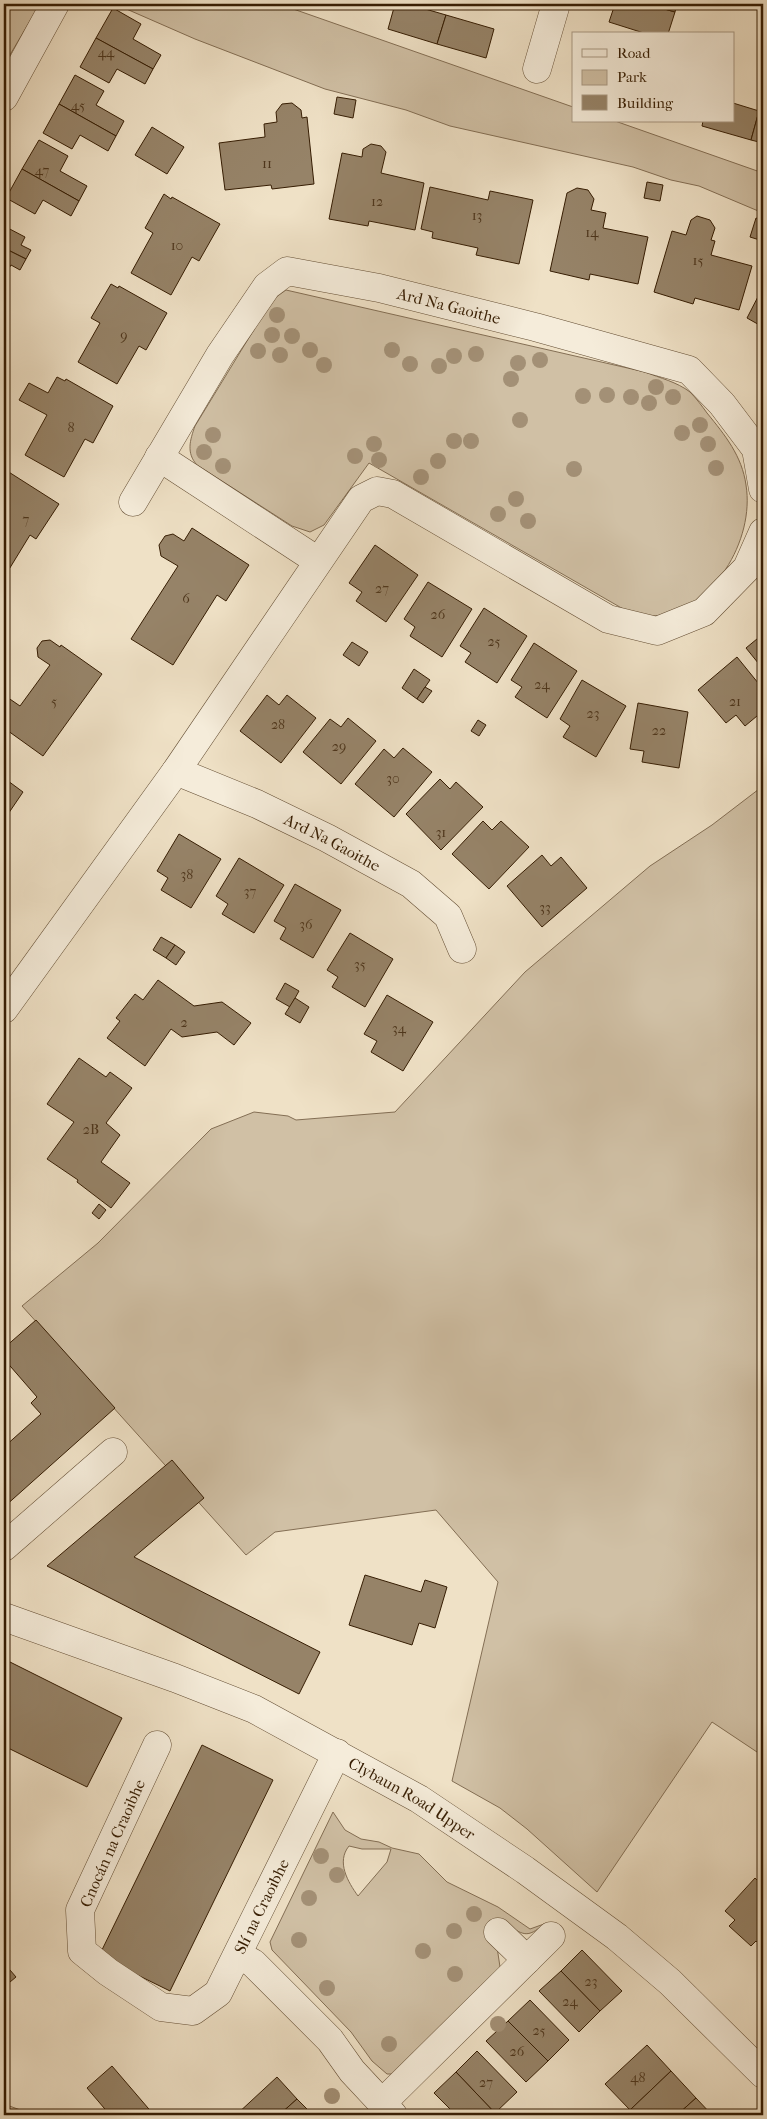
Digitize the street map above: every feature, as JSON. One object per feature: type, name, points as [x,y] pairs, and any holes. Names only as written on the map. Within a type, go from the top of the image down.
[{"type":"street","points":[[4,98],[56,4]]},
{"type":"street","points":[[537,69],[556,4]]},
{"type":"street","name":"Ard Na Gaoithe","points":[[133,502],[220,355],[267,286],[287,271],[379,288],[535,327],[690,370],[722,404],[756,449],[763,489]]},
{"type":"street","points":[[159,457],[318,562]]},
{"type":"street","points":[[4,1009],[176,771],[361,499],[377,491],[397,496],[608,619],[657,631],[704,612],[747,568],[763,532]]},
{"type":"street","name":"Ard Na Gaoithe","points":[[176,771],[257,804],[328,838],[411,884],[448,916],[462,949]]},
{"type":"street","points":[[4,1546],[112,1452]]},
{"type":"street","name":"Clybaun Road Upper","points":[[4,1617],[175,1678],[254,1709],[419,1799],[525,1870],[617,1937],[677,1989],[763,2074]]},
{"type":"street","name":"Cnocán na Craoibhe","points":[[157,1745],[80,1910],[82,1951],[108,1972],[161,2007],[192,2011],[218,1994],[238,1954]]},
{"type":"street","name":"Slí na Craoibhe","points":[[337,1753],[238,1954],[253,1963],[330,2040],[352,2071],[388,2109],[551,1936]]},
{"type":"street","points":[[498,1932],[527,1960]]},
{"type":"green space","points":[[4,4],[40,4],[4,65]]},
{"type":"green space","points":[[115,4],[279,4],[572,107],[572,122],[618,122],[763,173],[763,213],[699,186],[671,180],[633,167],[450,126],[406,110],[325,89],[195,39]]},
{"type":"green space","points":[[286,290],[645,372],[674,383],[690,392],[726,438],[737,455],[744,474],[747,506],[744,528],[726,569],[712,587],[695,601],[676,611],[651,616],[625,610],[369,463],[324,525],[310,532],[292,526],[197,465],[190,451],[195,426],[272,300]]},
{"type":"green space","points":[[763,786],[763,1756],[712,1722],[597,1892],[527,1829],[500,1808],[452,1781],[498,1582],[436,1510],[275,1532],[246,1555],[22,1306],[98,1243],[211,1129],[254,1112],[288,1116],[296,1120],[395,1112],[525,972],[650,866],[712,825]]},
{"type":"green space","points":[[333,1812],[345,1830],[361,1839],[379,1842],[392,1848],[419,1854],[447,1882],[498,1907],[530,1929],[544,1924],[533,1932],[525,1934],[505,1923],[497,1947],[500,1967],[397,2074],[387,2074],[372,2061],[351,2032],[272,1950],[270,1942]],"holes":[[[349,1846],[362,1849],[391,1849],[387,1862],[358,1896],[347,1878],[343,1865],[345,1852]]]},
{"type":"green space","points":[[4,2104],[34,2115],[4,2115]]},
{"type":"building","points":[[395,4],[408,4],[446,15],[437,44],[388,29]]},
{"type":"building","points":[[615,4],[647,4],[675,12],[669,32],[641,32],[609,22]]},
{"type":"building","points":[[647,4],[677,4],[675,12]]},
{"type":"building","points":[[113,8],[141,24],[133,39],[161,55],[153,69],[96,38]]},
{"type":"building","points":[[446,15],[494,29],[486,58],[437,44]]},
{"type":"building","points":[[96,38],[153,69],[145,84],[117,69],[109,83],[80,67]]},
{"type":"building","points":[[75,75],[104,91],[96,105],[124,121],[116,136],[59,104]]},
{"type":"building","points":[[337,97],[356,100],[353,118],[334,114]]},
{"type":"building","points":[[292,103],[301,110],[302,118],[307,117],[314,184],[272,189],[271,185],[225,190],[219,143],[265,137],[264,124],[277,122],[276,112],[282,104]]},
{"type":"building","points":[[734,103],[759,111],[751,140],[702,126],[703,122],[734,122]]},
{"type":"building","points":[[59,104],[116,136],[108,151],[80,135],[72,149],[43,133]]},
{"type":"building","points":[[759,111],[763,112],[763,143],[751,140]]},
{"type":"building","points":[[152,127],[184,147],[167,174],[135,155]]},
{"type":"building","points":[[39,140],[68,156],[60,171],[87,186],[79,201],[22,169]]},
{"type":"building","points":[[371,144],[381,146],[386,152],[381,173],[424,183],[415,230],[369,221],[368,226],[329,219],[342,153],[362,157],[363,149]]},
{"type":"building","points":[[22,169],[79,201],[71,216],[43,200],[35,214],[6,198]]},
{"type":"building","points":[[647,182],[663,185],[660,201],[644,198]]},
{"type":"building","points":[[430,187],[488,200],[490,191],[533,200],[519,264],[476,255],[478,248],[432,238],[433,232],[421,229]]},
{"type":"building","points":[[577,188],[588,190],[594,199],[591,210],[606,213],[603,228],[648,237],[638,284],[590,274],[589,280],[550,271],[567,193]]},
{"type":"building","points":[[164,194],[220,224],[199,261],[192,257],[171,295],[131,273],[153,233],[145,228]]},
{"type":"building","points":[[697,216],[710,220],[715,228],[711,240],[715,241],[711,255],[752,266],[739,310],[695,298],[693,304],[654,292],[672,231],[686,235],[691,220]]},
{"type":"building","points":[[756,218],[763,220],[763,241],[750,237]]},
{"type":"building","points":[[4,226],[25,237],[21,245],[31,250],[26,259],[4,248]]},
{"type":"building","points":[[4,248],[26,259],[20,270],[11,265],[6,273],[4,272]]},
{"type":"building","points":[[111,284],[118,288],[119,286],[167,313],[146,350],[139,346],[117,384],[78,362],[100,323],[91,318]]},
{"type":"building","points":[[763,287],[763,327],[747,318]]},
{"type":"building","points":[[57,377],[65,381],[66,379],[113,406],[93,443],[85,439],[64,477],[25,455],[47,415],[19,400],[29,383],[48,393]]},
{"type":"building","points":[[4,469],[59,504],[36,539],[30,535],[8,571],[4,569]]},
{"type":"building","points":[[192,528],[249,565],[226,601],[217,595],[173,665],[131,639],[178,566],[161,556],[159,545],[165,536],[173,534],[184,541]]},
{"type":"building","points":[[375,545],[418,575],[386,622],[356,601],[362,592],[349,583]]},
{"type":"building","points":[[428,582],[472,609],[442,657],[410,636],[415,627],[404,619]]},
{"type":"building","points":[[484,608],[527,636],[497,683],[465,662],[471,653],[460,646]]},
{"type":"building","points":[[763,634],[763,669],[746,648]]},
{"type":"building","points":[[50,640],[60,647],[61,645],[102,674],[43,756],[4,728],[4,695],[20,706],[50,665],[38,657],[37,648],[42,641]]},
{"type":"building","points":[[352,642],[368,652],[359,666],[343,655]]},
{"type":"building","points":[[534,643],[577,671],[547,718],[515,697],[522,687],[511,680]]},
{"type":"building","points":[[737,657],[763,689],[763,711],[745,726],[736,715],[726,723],[698,690]]},
{"type":"building","points":[[414,669],[430,680],[417,699],[402,688]]},
{"type":"building","points":[[582,680],[626,706],[596,757],[563,737],[570,726],[560,719]]},
{"type":"building","points":[[425,687],[432,691],[423,703],[417,699]]},
{"type":"building","points":[[267,695],[279,705],[287,695],[316,718],[281,763],[240,731]]},
{"type":"building","points":[[638,703],[688,712],[679,768],[642,762],[644,751],[630,749]]},
{"type":"building","points":[[348,718],[376,741],[341,784],[303,752],[330,719],[341,727]]},
{"type":"building","points":[[478,720],[486,725],[479,736],[471,731]]},
{"type":"building","points":[[403,748],[432,772],[394,817],[355,784],[384,749],[394,758]]},
{"type":"building","points":[[4,778],[23,792],[4,820]]},
{"type":"building","points":[[440,779],[450,789],[456,782],[483,807],[441,850],[406,814]]},
{"type":"building","points":[[483,821],[492,830],[501,821],[529,847],[489,889],[452,854]]},
{"type":"building","points":[[179,834],[221,859],[191,908],[161,890],[168,878],[157,871]]},
{"type":"building","points":[[542,855],[551,866],[561,857],[587,888],[542,927],[507,886]]},
{"type":"building","points":[[239,858],[284,885],[254,933],[222,914],[228,904],[216,896]]},
{"type":"building","points":[[295,884],[341,910],[313,958],[280,939],[286,928],[274,921]]},
{"type":"building","points":[[350,933],[393,959],[365,1007],[332,987],[338,977],[327,970]]},
{"type":"building","points":[[161,937],[175,945],[166,958],[153,950]]},
{"type":"building","points":[[175,945],[185,952],[176,965],[166,958]]},
{"type":"building","points":[[158,980],[194,1006],[222,1002],[251,1023],[234,1045],[217,1032],[182,1037],[171,1029],[145,1066],[107,1038],[120,1021],[116,1018],[135,994],[143,1000]]},
{"type":"building","points":[[285,983],[299,991],[290,1007],[276,999]]},
{"type":"building","points":[[387,995],[433,1022],[403,1071],[371,1052],[377,1041],[364,1034]]},
{"type":"building","points":[[295,998],[309,1007],[300,1023],[285,1014]]},
{"type":"building","points":[[79,1058],[106,1077],[110,1072],[132,1088],[106,1123],[120,1135],[101,1162],[130,1183],[111,1208],[77,1182],[78,1180],[47,1159],[74,1122],[47,1104]]},
{"type":"building","points":[[99,1204],[106,1210],[99,1219],[92,1213]]},
{"type":"building","points":[[36,1320],[115,1408],[4,1507],[4,1447],[41,1414],[31,1403],[37,1397],[4,1359],[4,1348]]},
{"type":"building","points":[[172,1460],[204,1498],[134,1557],[320,1652],[299,1694],[47,1566]]},
{"type":"building","points":[[365,1575],[421,1592],[425,1580],[447,1587],[435,1628],[419,1623],[412,1645],[349,1625]]},
{"type":"building","points":[[4,1659],[122,1718],[87,1787],[4,1746]]},
{"type":"building","points":[[202,1745],[273,1780],[170,1991],[99,1956]]},
{"type":"building","points":[[755,1878],[763,1886],[763,1948],[756,1941],[751,1946],[729,1926],[735,1920],[725,1911]]},
{"type":"building","points":[[582,1950],[622,1991],[600,2011],[561,1971]]},
{"type":"building","points":[[4,1963],[16,1977],[4,1987]]},
{"type":"building","points":[[561,1971],[600,2011],[579,2032],[539,1991]]},
{"type":"building","points":[[530,2000],[569,2040],[548,2061],[508,2021]]},
{"type":"building","points":[[508,2021],[548,2061],[526,2082],[486,2041]]},
{"type":"building","points":[[647,2045],[671,2071],[630,2110],[605,2084]]},
{"type":"building","points":[[477,2051],[517,2092],[495,2113],[456,2072]]},
{"type":"building","points":[[112,2066],[154,2115],[110,2115],[87,2088]]},
{"type":"building","points":[[671,2071],[696,2098],[677,2115],[634,2115],[630,2110]]},
{"type":"building","points":[[456,2072],[495,2113],[493,2115],[456,2115],[434,2093]]},
{"type":"building","points":[[277,2077],[297,2099],[279,2115],[236,2115]]},
{"type":"building","points":[[696,2098],[712,2115],[677,2115]]},
{"type":"building","points":[[297,2099],[313,2115],[279,2115]]}]
